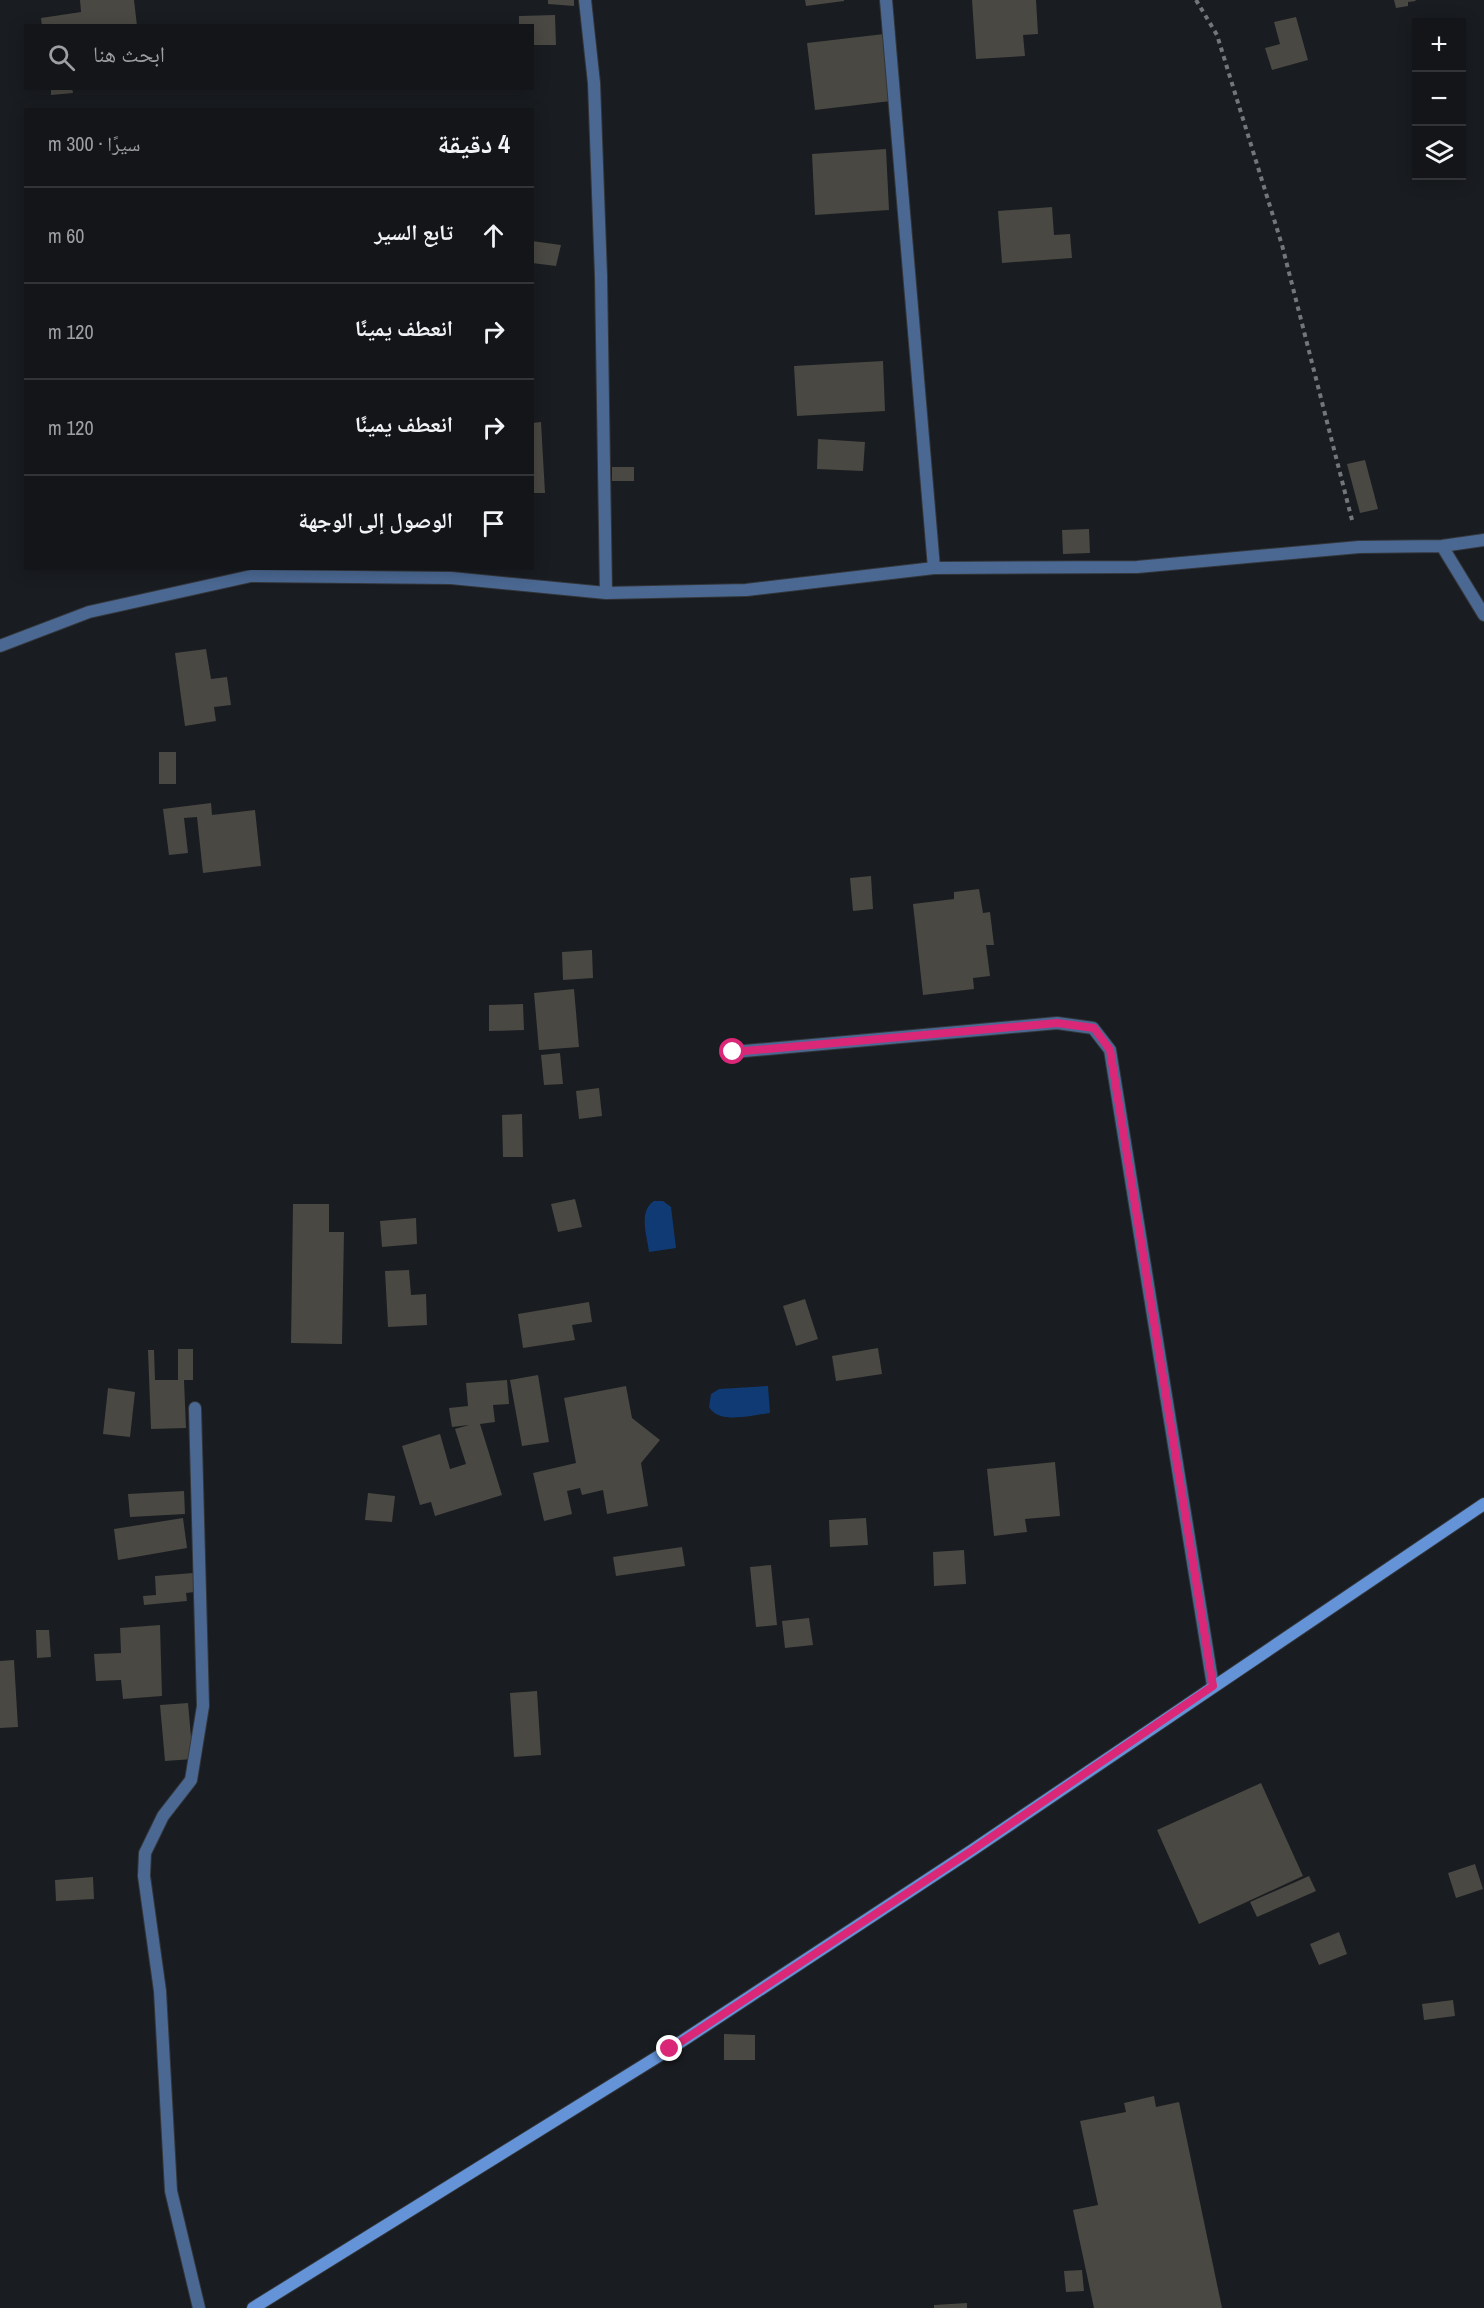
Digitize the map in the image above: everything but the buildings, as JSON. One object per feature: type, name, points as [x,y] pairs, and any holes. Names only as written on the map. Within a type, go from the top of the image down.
[{"type":"main road","points":[[254,2308],[670,2049],[971,1851],[1484,1504]]},
{"type":"street","points":[[585,0],[594,83],[601,276],[606,593]]},
{"type":"street","points":[[886,0],[934,568]]},
{"type":"street","points":[[0,646],[89,612],[251,576],[451,578],[606,593],[746,590],[934,568],[1137,567],[1359,547],[1442,546],[1484,540]]},
{"type":"street","points":[[1442,546],[1484,615]]},
{"type":"street","points":[[733,1052],[1057,1023],[1094,1028],[1110,1050],[1213,1686]]},
{"type":"street","points":[[195,1408],[203,1706],[191,1780],[163,1816],[145,1853],[144,1876],[160,1991],[171,2191],[199,2308]]},
{"type":"path","points":[[1196,0],[1217,35],[1282,245],[1359,547]]},
{"type":"water","points":[[654,1201],[663,1201],[671,1207],[676,1248],[649,1252],[645,1217],[649,1205]]},
{"type":"water","points":[[768,1386],[770,1413],[737,1418],[720,1416],[709,1407],[711,1394],[719,1389]]},
{"type":"route","points":[[670,2049],[971,1851],[1213,1686],[1110,1050],[1094,1028],[1057,1023],[733,1052]]}]
